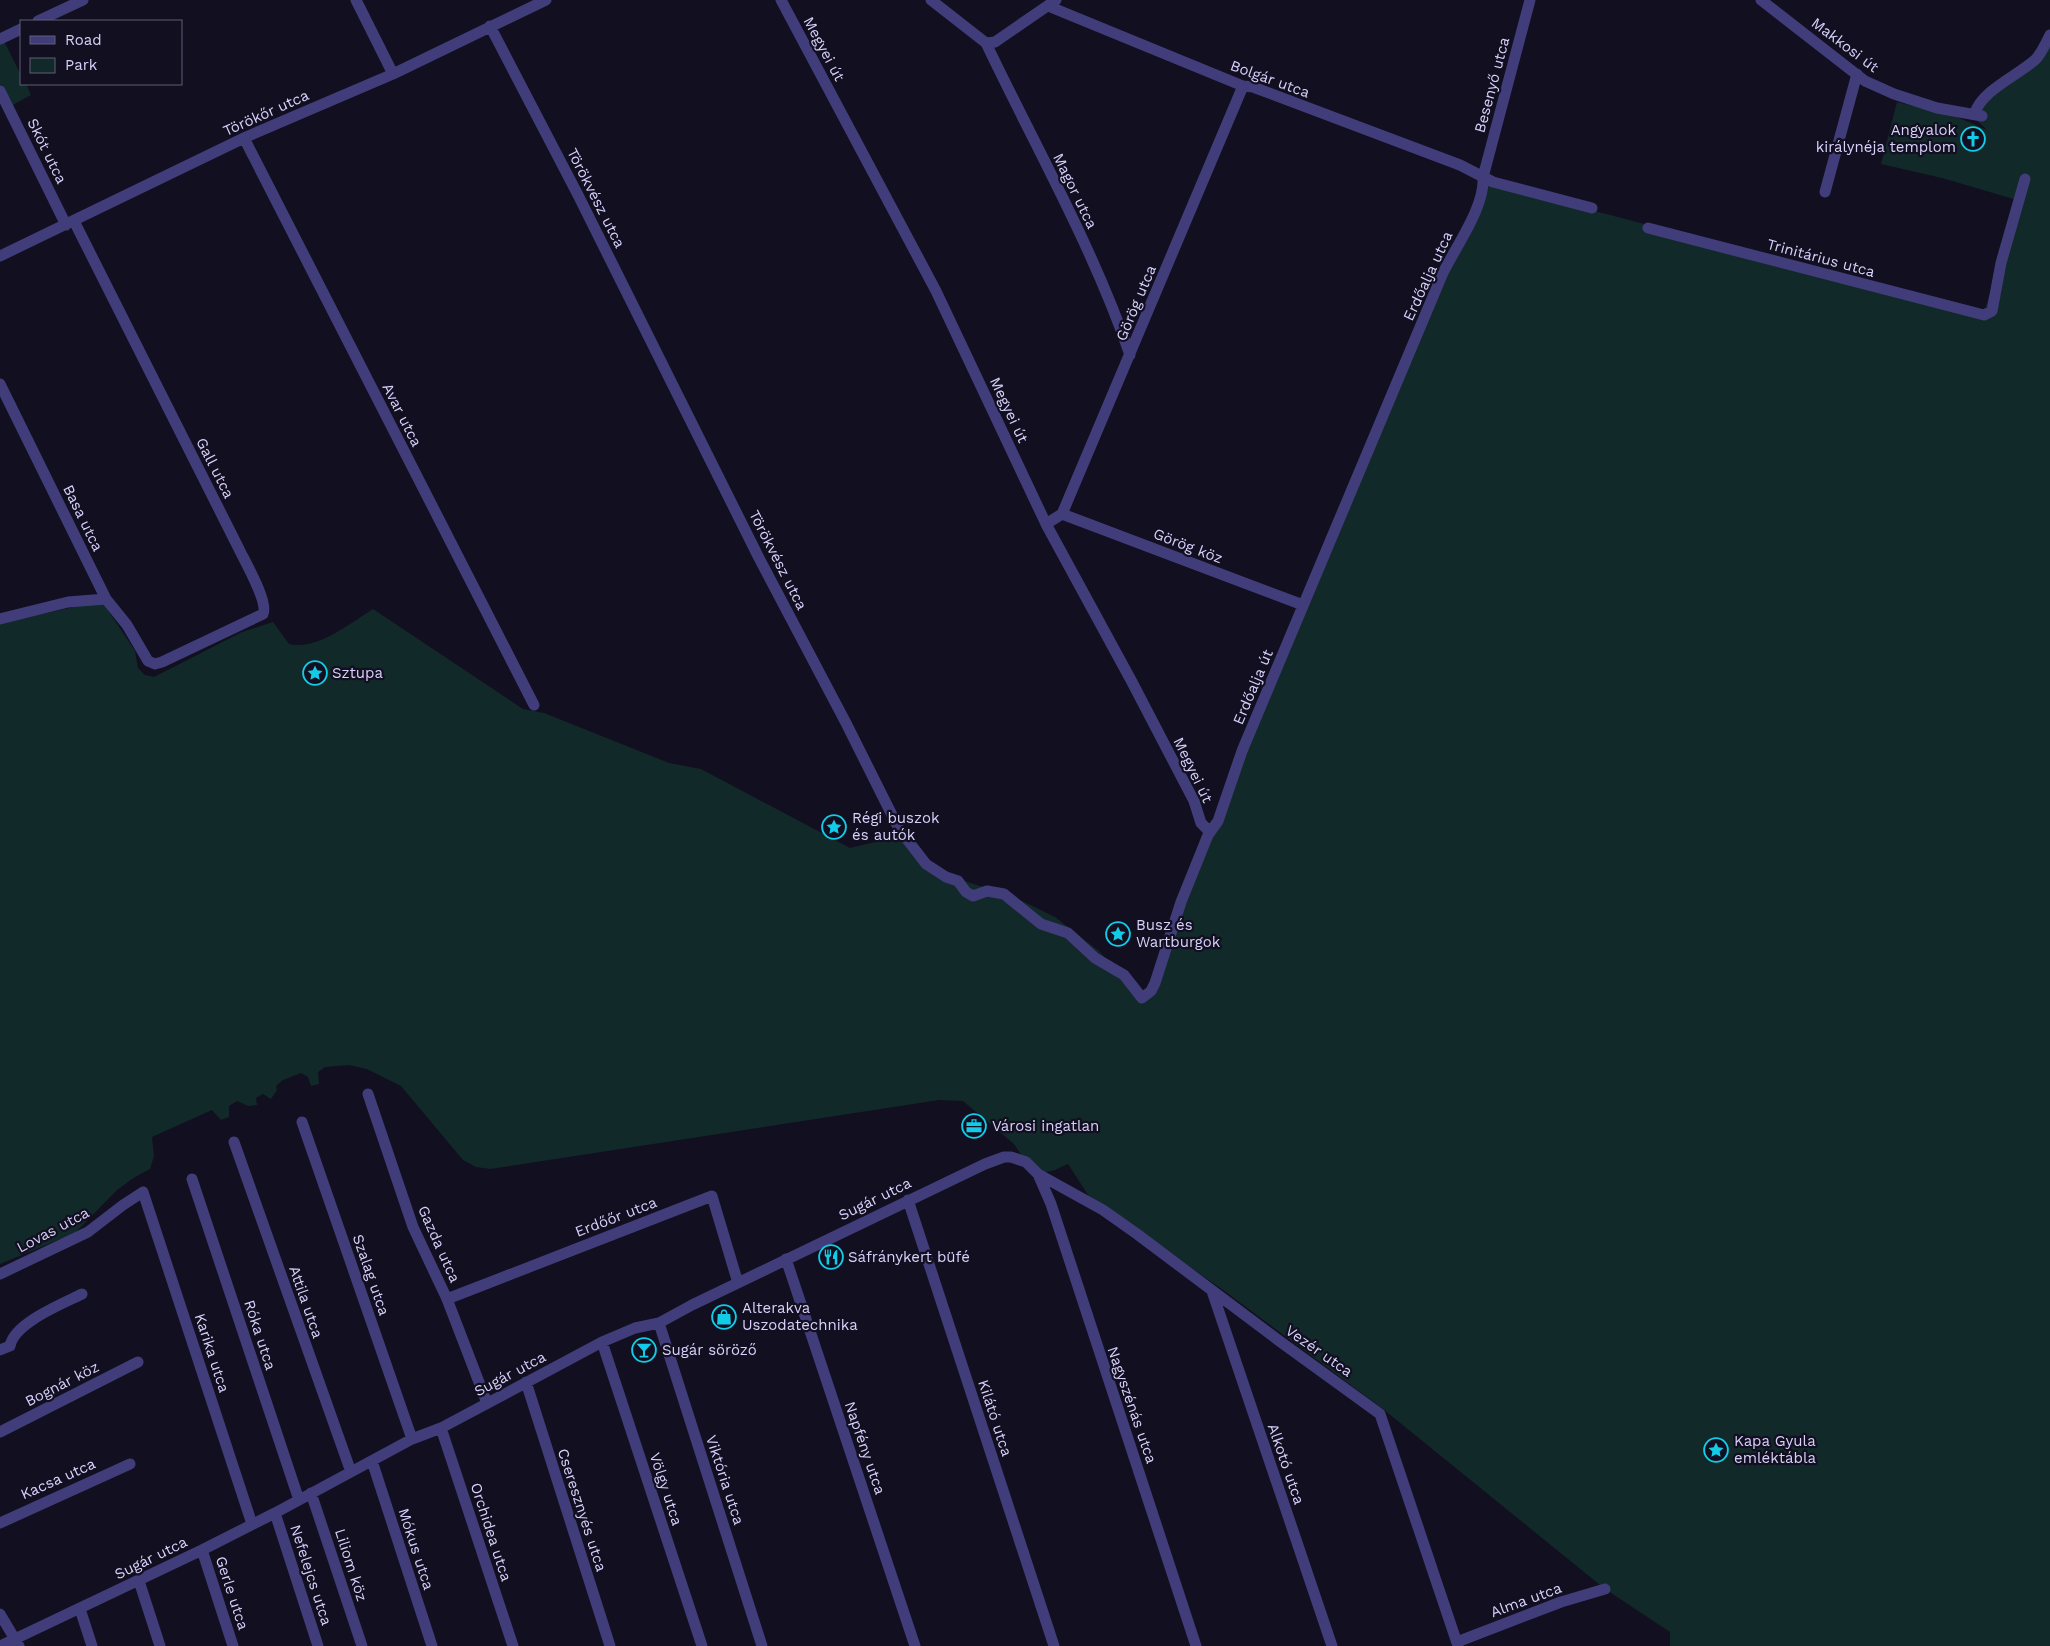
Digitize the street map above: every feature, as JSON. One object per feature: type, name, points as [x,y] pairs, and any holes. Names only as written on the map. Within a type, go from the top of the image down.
[{"type":"street","points":[[40,20],[83,0]]},
{"type":"street","points":[[356,0],[392,74]]},
{"type":"street","name":"Törökőr utca","points":[[0,256],[244,138],[392,74],[546,0]]},
{"type":"street","name":"Megyei út","points":[[781,0],[936,291],[1046,524],[1132,682],[1194,801],[1202,823],[1210,832]]},
{"type":"street","points":[[931,0],[986,43],[995,42],[1052,3]]},
{"type":"street","name":"Besenyő utca","points":[[1483,177],[1530,0]]},
{"type":"street","name":"Makkosi út","points":[[1761,0],[1865,81],[1903,97],[1961,113],[1979,114],[1978,105],[2004,82],[2036,58],[2050,35]]},
{"type":"street","name":"Bolgár utca","points":[[1052,3],[1243,86],[1253,87],[1460,165],[1483,177]]},
{"type":"street","name":"Törökvész utca","points":[[490,26],[578,195],[758,558],[846,723],[899,829],[926,864],[946,877],[958,881],[973,896],[990,891],[1006,895],[1037,921],[1048,927],[1068,933],[1096,958],[1122,973],[1142,998]]},
{"type":"street","points":[[0,39],[20,29]]},
{"type":"street","name":"Magor utca","points":[[986,43],[1082,239],[1116,314],[1130,355]]},
{"type":"street","points":[[1825,192],[1857,74]]},
{"type":"street","name":"Görög utca","points":[[1062,514],[1243,86]]},
{"type":"street","name":"Skót utca","points":[[0,91],[70,223]]},
{"type":"street","name":"Avar utca","points":[[244,138],[534,705]]},
{"type":"street","points":[[1483,177],[1499,184],[1592,208]]},
{"type":"street","name":"Erdőalja utca","points":[[1395,386],[1442,275],[1478,206],[1484,184],[1483,177]]},
{"type":"street","name":"Trinitárius utca","points":[[1648,228],[1987,314],[1992,311],[2002,263],[2025,179]]},
{"type":"street","name":"Gall utca","points":[[70,223],[238,547],[264,607],[264,612],[261,616],[162,662],[155,664],[147,659]]},
{"type":"street","name":"Basa utca","points":[[0,384],[106,599],[127,625],[147,659]]},
{"type":"street","name":"Erdőalja út","points":[[1142,998],[1151,991],[1155,983],[1181,902],[1210,832],[1218,822],[1242,751],[1395,386]]},
{"type":"street","points":[[1046,524],[1062,514]]},
{"type":"street","name":"Görög köz","points":[[1062,514],[1303,606]]},
{"type":"street","points":[[0,619],[68,602],[106,599]]},
{"type":"street","name":"Gazda utca","points":[[368,1094],[413,1227],[447,1299],[487,1403]]},
{"type":"street","name":"Szalag utca","points":[[302,1122],[412,1439]]},
{"type":"street","name":"Attila utca","points":[[234,1142],[351,1472]]},
{"type":"street","name":"Sugár utca","points":[[0,1646],[17,1642],[202,1550],[412,1439],[441,1428],[602,1342],[636,1328],[659,1324],[786,1259],[984,1164],[1004,1157],[1011,1157],[1026,1162],[1038,1174]]},
{"type":"street","name":"Vezér utca","points":[[1038,1174],[1103,1210],[1168,1256],[1212,1291],[1380,1414],[1458,1644]]},
{"type":"street","name":"Nagyszénás utca","points":[[1038,1174],[1051,1204],[1196,1646]]},
{"type":"street","name":"Róka utca","points":[[192,1179],[299,1500]]},
{"type":"street","name":"Lovas utca","points":[[0,1274],[88,1232],[143,1192]]},
{"type":"street","name":"Karika utca","points":[[143,1192],[252,1524]]},
{"type":"street","name":"Erdőőr utca","points":[[447,1299],[712,1196],[738,1283]]},
{"type":"street","name":"Kilátó utca","points":[[908,1200],[1054,1646]]},
{"type":"street","name":"Napfény utca","points":[[786,1259],[915,1646]]},
{"type":"street","name":"Alkotó utca","points":[[1212,1291],[1332,1646]]},
{"type":"street","points":[[0,1350],[10,1346],[11,1339],[23,1326],[82,1294]]},
{"type":"street","name":"Viktória utca","points":[[659,1324],[762,1646]]},
{"type":"street","name":"Völgy utca","points":[[602,1342],[702,1646]]},
{"type":"street","name":"Bognár köz","points":[[0,1432],[138,1362]]},
{"type":"street","name":"Cseresznyés utca","points":[[526,1382],[610,1646]]},
{"type":"street","name":"Orchidea utca","points":[[441,1428],[513,1646]]},
{"type":"street","name":"Mókus utca","points":[[372,1461],[432,1646]]},
{"type":"street","name":"Kacsa utca","points":[[0,1523],[130,1464]]},
{"type":"street","name":"Liliom köz","points":[[311,1494],[362,1646]]},
{"type":"street","name":"Nefelejcs utca","points":[[275,1513],[318,1646]]},
{"type":"street","name":"Gerle utca","points":[[202,1550],[233,1646]]},
{"type":"street","points":[[139,1581],[160,1646]]},
{"type":"street","name":"Alma utca","points":[[1458,1644],[1561,1602],[1605,1589]]},
{"type":"street","points":[[80,1609],[92,1646]]},
{"type":"street","points":[[0,1614],[17,1642]]},
{"type":"green space","points":[[4,41],[20,73],[20,85],[26,85],[31,95],[11,106],[0,84],[0,43]]},
{"type":"green space","points":[[2050,41],[2050,1646],[1670,1646],[1670,1632],[1605,1589],[1383,1409],[1223,1290],[1090,1198],[1068,1164],[1055,1170],[1038,1174],[1026,1162],[1014,1144],[963,1101],[939,1100],[490,1169],[476,1167],[463,1160],[401,1086],[367,1069],[349,1065],[325,1067],[318,1072],[319,1084],[311,1086],[308,1077],[301,1073],[283,1080],[276,1086],[277,1090],[271,1099],[263,1094],[256,1098],[257,1105],[248,1106],[237,1101],[229,1106],[229,1117],[221,1120],[212,1110],[152,1137],[154,1156],[150,1169],[117,1190],[75,1233],[0,1264],[0,623],[88,604],[104,604],[135,651],[138,668],[145,675],[154,677],[242,632],[273,622],[289,644],[300,645],[322,640],[373,609],[523,709],[544,713],[669,763],[701,769],[850,848],[905,835],[916,851],[946,875],[1014,897],[1055,917],[1099,951],[1142,998],[1173,930],[1483,184],[1591,210],[1984,313],[2017,200],[1942,178],[1881,164],[1897,102],[1957,117],[1987,130],[1972,116]]},
{"type":"place","name":"Angyalok királynéja templom","points":[[1973,139]]},
{"type":"place","name":"Sztupa","points":[[315,673]]},
{"type":"place","name":"Régi buszok és autók","points":[[834,827]]},
{"type":"place","name":"Busz és Wartburgok","points":[[1118,934]]},
{"type":"place","name":"Városi ingatlan","points":[[974,1126]]},
{"type":"place","name":"Sáfránykert büfé","points":[[831,1257]]},
{"type":"place","name":"Alterakva Uszodatechnika","points":[[724,1317]]},
{"type":"place","name":"Sugár söröző","points":[[644,1350]]},
{"type":"place","name":"Kapa Gyula emléktábla","points":[[1716,1450]]}]
